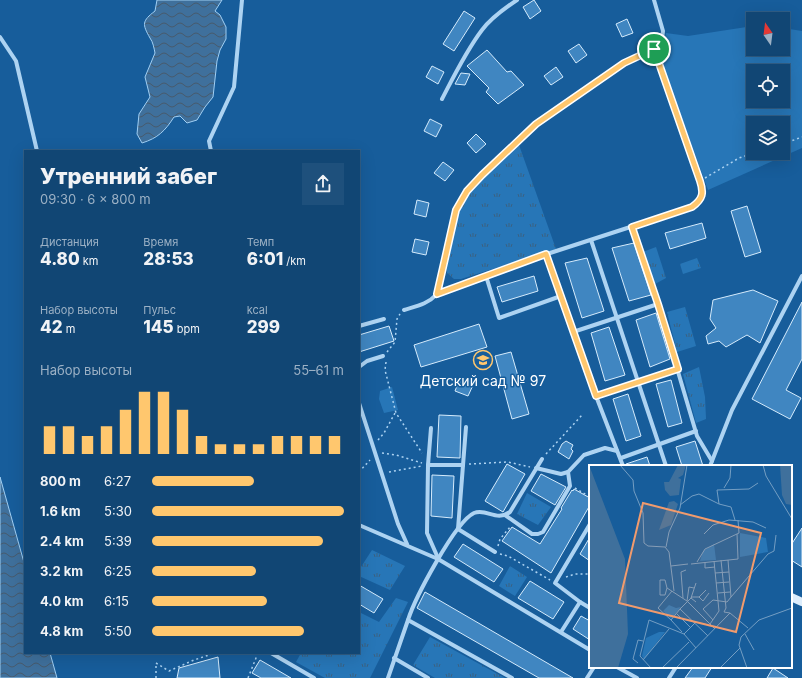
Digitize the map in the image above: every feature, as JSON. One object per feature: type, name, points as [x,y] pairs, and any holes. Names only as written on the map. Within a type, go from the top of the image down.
[{"type":"street","points":[[211,150],[209,141],[234,87],[242,0]]},
{"type":"street","points":[[442,99],[464,58],[483,29],[506,7],[517,0]]},
{"type":"street","points":[[437,294],[456,210],[467,191],[536,124],[624,63],[654,49],[662,39],[664,31],[654,0]]},
{"type":"street","points":[[0,37],[16,61],[37,150]]},
{"type":"street","points":[[404,310],[423,304],[431,300],[437,294],[546,254],[692,207],[698,203],[702,197],[700,181],[654,49]]},
{"type":"street","points":[[632,227],[658,304],[696,431],[711,464]]},
{"type":"street","points":[[591,240],[637,383],[666,465]]},
{"type":"street","points":[[546,254],[596,396],[623,465]]},
{"type":"street","points":[[486,276],[500,318],[561,296]]},
{"type":"street","points":[[711,464],[732,410],[802,276]]},
{"type":"street","points":[[573,332],[658,304]]},
{"type":"street","points":[[360,326],[384,319]]},
{"type":"street","points":[[360,366],[367,361],[384,355]]},
{"type":"street","points":[[596,396],[678,369]]},
{"type":"street","points":[[360,406],[398,524],[408,545]]},
{"type":"street","points":[[431,428],[428,465],[426,533],[438,558]]},
{"type":"street","points":[[458,529],[466,428]]},
{"type":"street","points":[[620,458],[696,431]]},
{"type":"street","points":[[536,468],[561,474],[568,472],[584,455],[605,448],[618,450]]},
{"type":"street","points":[[388,678],[414,602],[438,558],[458,529],[467,518],[476,513],[481,512],[496,516],[505,515],[510,512],[542,459]]},
{"type":"street","points":[[428,465],[463,465]]},
{"type":"street","points":[[505,515],[532,534],[543,532],[570,485],[568,472]]},
{"type":"street","points":[[360,525],[438,558],[589,649]]},
{"type":"street","points":[[589,526],[556,581],[580,602],[589,607]]},
{"type":"street","points":[[458,529],[495,552]]},
{"type":"street","points":[[792,597],[802,602]]},
{"type":"street","points":[[561,632],[580,602]]},
{"type":"street","points":[[408,620],[512,678]]},
{"type":"street","points":[[273,654],[314,678]]},
{"type":"street","points":[[394,658],[428,678]]},
{"type":"street","points":[[587,678],[593,668]]},
{"type":"street","points":[[619,668],[637,678]]},
{"type":"street","points":[[669,678],[675,668]]},
{"type":"path","points":[[790,141],[802,137]]},
{"type":"path","points":[[700,181],[739,158],[746,156]]},
{"type":"path","points":[[404,310],[397,319],[395,342],[384,355],[385,370],[396,413],[418,446],[428,465]]},
{"type":"path","points":[[542,459],[583,414]]},
{"type":"path","points":[[375,451],[396,455],[428,465]]},
{"type":"path","points":[[463,465],[508,462],[536,468]]},
{"type":"path","points":[[382,475],[389,472],[428,465]]},
{"type":"path","points":[[570,485],[589,496]]},
{"type":"path","points":[[512,520],[511,526],[500,539],[495,552],[508,556],[556,581],[575,574],[589,574]]},
{"type":"path","points":[[156,678],[156,663],[169,671],[212,654]]},
{"type":"path","points":[[249,678],[258,654]]},
{"type":"green space","points":[[746,27],[746,56],[790,56],[790,29],[802,31],[802,148],[790,153],[790,116],[746,116],[746,160],[775,160],[708,190],[657,50],[663,44],[666,33],[688,36]]},
{"type":"green space","points":[[519,145],[556,249],[461,279],[454,279],[447,273],[447,268],[457,218],[464,199],[469,190]]},
{"type":"green space","points":[[656,247],[666,278],[655,284],[643,252]]},
{"type":"green space","points":[[697,258],[701,268],[683,274],[680,264]]},
{"type":"green space","points":[[685,307],[696,346],[677,352],[667,312]]},
{"type":"green space","points":[[699,367],[705,397],[706,419],[696,423],[683,374]]},
{"type":"green space","points":[[392,387],[398,410],[384,413],[379,399],[380,391]]},
{"type":"green space","points":[[527,493],[551,507],[538,525],[517,514]]},
{"type":"green space","points":[[372,550],[405,566],[390,590],[360,576],[360,568]]},
{"type":"green space","points":[[510,566],[527,577],[515,596],[499,586]]},
{"type":"green space","points":[[396,598],[408,602],[370,678],[325,678],[296,662],[300,654],[360,654],[360,612],[379,622]]},
{"type":"green space","points":[[430,637],[505,678],[435,678],[413,665]]},
{"type":"water","points":[[157,0],[222,0],[215,11],[220,15],[226,27],[226,39],[220,50],[217,61],[213,97],[197,120],[187,123],[180,116],[174,117],[161,133],[142,143],[137,134],[139,114],[150,97],[145,77],[155,53],[145,23],[148,17],[155,11]]},
{"type":"water","points":[[0,477],[24,562],[24,654],[50,654],[57,678],[0,678]]},
{"type":"building","points":[[534,0],[541,11],[530,19],[523,7]]},
{"type":"building","points":[[464,11],[475,18],[454,51],[443,44]]},
{"type":"building","points":[[627,19],[633,33],[622,37],[616,24]]},
{"type":"building","points":[[579,44],[587,55],[576,63],[568,51]]},
{"type":"building","points":[[487,50],[507,72],[511,71],[524,85],[498,104],[486,92],[489,88],[467,66]]},
{"type":"building","points":[[432,66],[444,72],[438,84],[426,77]]},
{"type":"building","points":[[556,67],[563,77],[551,85],[544,76]]},
{"type":"building","points":[[461,73],[470,74],[465,85],[455,84]]},
{"type":"building","points":[[430,119],[442,125],[436,137],[424,131]]},
{"type":"building","points":[[476,134],[486,144],[476,153],[467,143]]},
{"type":"building","points":[[443,162],[454,170],[445,181],[434,173]]},
{"type":"building","points":[[417,200],[429,203],[426,217],[414,214]]},
{"type":"building","points":[[747,206],[761,252],[745,257],[731,211]]},
{"type":"building","points":[[702,223],[706,238],[670,249],[665,233]]},
{"type":"building","points":[[415,239],[429,242],[426,255],[412,252]]},
{"type":"building","points":[[634,243],[651,295],[629,301],[612,248]]},
{"type":"building","points":[[587,258],[604,311],[582,318],[565,263]]},
{"type":"building","points":[[534,276],[538,291],[502,302],[497,287]]},
{"type":"building","points":[[753,290],[778,301],[760,343],[747,335],[726,347],[719,341],[708,344],[706,336],[716,328],[710,319],[713,300]]},
{"type":"building","points":[[802,302],[802,359],[786,390],[801,398],[790,419],[752,399]]},
{"type":"building","points":[[656,313],[670,359],[650,367],[636,320]]},
{"type":"building","points":[[479,324],[487,347],[421,367],[414,345]]},
{"type":"building","points":[[389,326],[394,341],[360,352],[360,335]]},
{"type":"building","points":[[609,327],[625,375],[605,381],[591,333]]},
{"type":"building","points":[[511,352],[529,414],[512,419],[495,356]]},
{"type":"building","points":[[460,378],[474,383],[468,396],[455,391]]},
{"type":"building","points":[[671,380],[682,423],[668,427],[656,384]]},
{"type":"building","points":[[628,394],[641,436],[626,441],[613,399]]},
{"type":"building","points":[[439,415],[461,416],[460,458],[437,457]]},
{"type":"building","points":[[566,441],[573,445],[571,449],[573,451],[569,459],[558,452],[562,444]]},
{"type":"building","points":[[695,441],[703,465],[682,465],[676,447]]},
{"type":"building","points":[[647,457],[650,465],[626,465]]},
{"type":"building","points":[[507,464],[525,474],[503,512],[485,501]]},
{"type":"building","points":[[541,474],[566,487],[555,505],[531,491]]},
{"type":"building","points":[[432,475],[454,476],[452,518],[431,516]]},
{"type":"building","points":[[574,489],[589,497],[589,507],[551,573],[502,541],[512,527],[540,544],[572,490],[573,491]]},
{"type":"building","points":[[802,528],[802,567],[792,561],[792,543]]},
{"type":"building","points":[[589,539],[589,560],[580,554]]},
{"type":"building","points":[[463,544],[503,569],[494,582],[454,557]]},
{"type":"building","points":[[530,581],[564,602],[553,619],[518,598]]},
{"type":"building","points":[[360,586],[383,599],[374,613],[360,605]]},
{"type":"building","points":[[425,592],[573,678],[539,678],[417,608]]},
{"type":"building","points":[[581,616],[589,620],[589,639],[573,629]]},
{"type":"building","points":[[218,657],[220,678],[177,678],[179,668]]},
{"type":"building","points":[[260,660],[291,678],[261,678],[252,673]]},
{"type":"building","points":[[692,668],[711,668],[705,678],[685,678]]},
{"type":"building","points":[[773,668],[788,678],[767,678]]},
{"type":"place","name":"Детский сад № 97","points":[[483,360]]},
{"type":"route","points":[[654,49],[700,181],[702,191],[702,197],[698,203],[692,207],[632,227],[678,369],[596,396],[546,254],[437,294],[456,210],[467,191],[536,124],[624,63],[654,49]]}]
